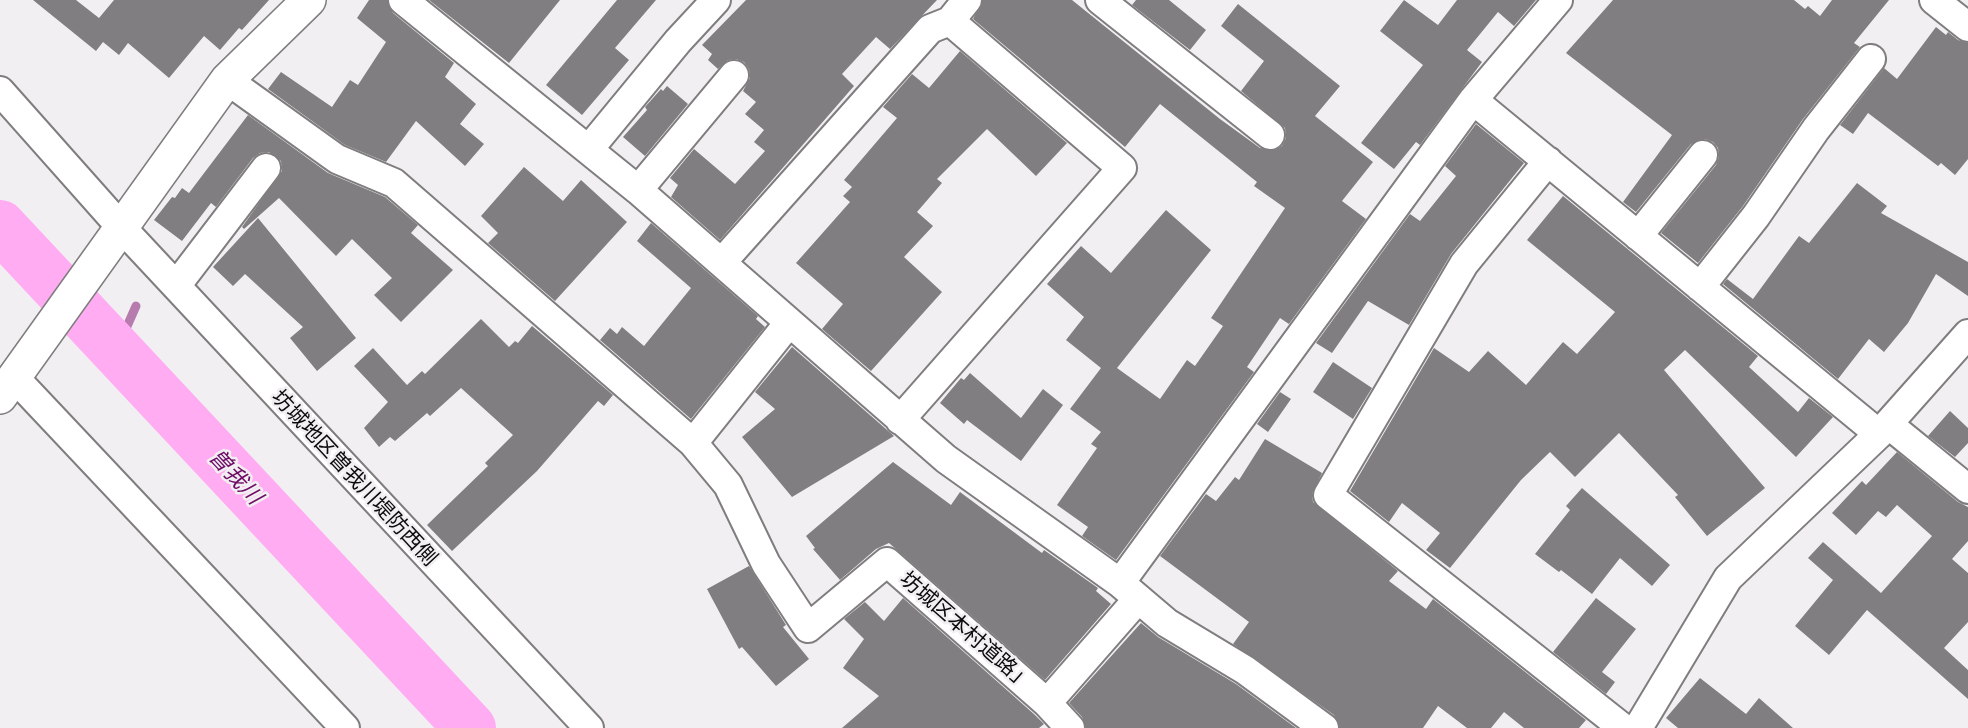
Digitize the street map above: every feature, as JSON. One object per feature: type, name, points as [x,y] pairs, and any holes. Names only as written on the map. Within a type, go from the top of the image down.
[{"type":"street","points":[[309,0],[227,80],[10,373],[345,728]]},
{"type":"street","points":[[403,0],[638,190],[722,262],[788,324],[946,459],[1129,591],[1167,623],[1245,669],[1324,728]]},
{"type":"street","points":[[589,149],[678,41],[696,25],[716,0]]},
{"type":"street","points":[[1100,0],[1270,135]]},
{"type":"street","name":"坊城区本村道路」","points":[[693,443],[728,485],[766,564],[808,628],[887,562],[1047,703],[1129,591],[1473,100],[1558,0]]},
{"type":"street","points":[[1934,0],[1968,27]]},
{"type":"street","points":[[722,262],[930,28],[958,11],[1122,168],[900,420]]},
{"type":"street","points":[[1700,287],[1756,216],[1816,129],[1870,59]]},
{"type":"street","points":[[638,190],[734,75]]},
{"type":"street","points":[[227,80],[337,159],[394,183],[693,443],[788,324]]},
{"type":"street","name":"坊城地区曽我川堤防西側","points":[[0,91],[116,232],[176,286],[589,728]]},
{"type":"street","points":[[1473,100],[1700,287],[1884,429],[1968,489]]},
{"type":"street","points":[[1638,236],[1703,155]]},
{"type":"street","points":[[1548,161],[1464,264],[1328,495],[1623,728]]},
{"type":"street","points":[[176,286],[266,168]]},
{"type":"street","points":[[1638,728],[1728,578],[1884,429],[1968,334]]},
{"type":"street","points":[[1047,703],[1070,728]]},
{"type":"building","points":[[33,0],[76,0],[99,18],[114,0],[269,0],[242,30],[239,28],[220,50],[204,36],[169,78],[128,43],[119,55],[103,42],[96,51]]},
{"type":"building","points":[[369,0],[387,0],[393,13],[454,63],[445,77],[476,104],[460,124],[484,144],[465,166],[416,121],[386,162],[345,145],[268,89],[281,72],[332,107],[350,80],[358,85],[386,42],[357,18]]},
{"type":"building","points":[[429,0],[560,0],[509,63]]},
{"type":"building","points":[[617,0],[656,0],[615,48],[629,60],[582,115],[546,85]]},
{"type":"building","points":[[746,0],[937,0],[890,49],[876,37],[842,74],[854,86],[720,240],[671,197],[678,185],[670,178],[694,149],[735,184],[765,151],[754,142],[764,130],[745,114],[756,102],[743,91],[750,78],[749,69],[744,62],[736,59],[728,60],[718,69],[708,60],[712,54],[702,45]]},
{"type":"building","points":[[983,0],[1072,0],[1220,119],[1260,148],[1275,150],[1282,146],[1286,138],[1285,128],[1241,91],[1264,61],[1221,26],[1238,4],[1340,86],[1315,116],[1373,162],[1342,201],[1366,219],[1289,324],[1280,318],[1247,367],[1254,372],[1116,560],[1082,536],[1088,527],[1057,505],[1097,448],[1091,444],[1101,432],[1070,409],[1101,368],[1066,340],[1084,317],[1047,284],[1081,246],[1111,273],[1166,210],[1211,250],[1117,368],[1160,399],[1187,360],[1195,366],[1223,326],[1211,318],[1285,208],[1254,186],[1257,182],[1160,104],[1125,147],[973,19]]},
{"type":"building","points":[[1136,0],[1169,0],[1206,30],[1190,50],[1132,5]]},
{"type":"building","points":[[1404,0],[1438,25],[1457,0],[1536,0],[1514,26],[1498,12],[1467,50],[1482,62],[1420,145],[1416,142],[1394,169],[1361,143],[1423,65],[1380,31]]},
{"type":"building","points":[[1613,0],[1794,0],[1805,9],[1808,6],[1820,16],[1832,0],[1889,0],[1854,43],[1860,47],[1803,119],[1743,206],[1698,263],[1661,233],[1716,165],[1719,157],[1718,148],[1713,142],[1705,139],[1691,144],[1636,212],[1623,202],[1672,135],[1566,53]]},
{"type":"building","points":[[1936,27],[1946,35],[1948,32],[1958,40],[1968,43],[1968,159],[1955,175],[1941,163],[1938,166],[1868,113],[1853,134],[1840,125],[1884,68],[1897,79]]},
{"type":"building","points":[[960,51],[1067,143],[1036,176],[987,129],[937,179],[942,183],[917,212],[933,226],[904,257],[942,292],[871,371],[822,329],[843,304],[796,263],[850,202],[843,196],[852,187],[844,180],[897,118],[883,107],[912,74],[929,88]]},
{"type":"building","points":[[667,86],[688,104],[645,156],[623,137],[647,110],[645,107],[661,89],[663,91]]},
{"type":"building","points":[[248,115],[328,173],[385,197],[418,225],[411,233],[453,270],[401,322],[374,295],[392,278],[352,239],[336,256],[279,198],[244,229],[242,227],[282,171],[281,161],[269,152],[260,153],[253,158],[216,207],[211,203],[182,241],[154,220],[182,188],[189,193]]},
{"type":"building","points":[[1476,124],[1524,163],[1451,254],[1409,325],[1368,301],[1332,353],[1316,343],[1410,214],[1420,221],[1456,176],[1445,166]]},
{"type":"building","points":[[524,167],[563,201],[581,180],[627,222],[555,301],[488,243],[498,233],[481,216]]},
{"type":"building","points":[[1857,183],[1887,206],[1881,213],[1968,262],[1968,296],[1936,274],[1908,323],[1884,352],[1869,339],[1838,379],[1723,284],[1727,279],[1753,299],[1799,236],[1809,243]]},
{"type":"building","points":[[1563,196],[1758,356],[1749,367],[1798,412],[1809,398],[1833,417],[1796,457],[1685,350],[1664,370],[1765,488],[1707,536],[1675,497],[1678,495],[1619,433],[1575,477],[1550,452],[1521,480],[1450,568],[1426,550],[1440,533],[1402,503],[1389,522],[1350,491],[1434,348],[1469,372],[1488,351],[1526,385],[1563,342],[1577,354],[1615,312],[1527,240]]},
{"type":"building","points":[[258,218],[356,338],[317,371],[290,338],[303,327],[245,274],[233,286],[213,267]]},
{"type":"building","points":[[651,223],[758,316],[756,319],[765,327],[691,419],[600,340],[610,328],[617,334],[622,327],[644,346],[691,288],[637,241]]},
{"type":"building","points":[[481,319],[509,347],[515,341],[518,343],[532,326],[613,395],[604,406],[598,401],[537,471],[452,551],[427,525],[488,466],[485,463],[513,435],[461,388],[430,416],[427,413],[395,441],[390,437],[379,447],[364,428],[388,402],[354,366],[373,348],[407,385],[422,371],[425,374]]},
{"type":"building","points":[[792,347],[894,436],[792,497],[742,437],[775,409],[755,392]]},
{"type":"building","points":[[1333,362],[1372,388],[1353,419],[1313,392]]},
{"type":"building","points":[[970,373],[1021,418],[1043,389],[1063,405],[1021,461],[967,420],[964,424],[940,403],[961,378],[964,380]]},
{"type":"building","points":[[1280,392],[1291,399],[1268,432],[1257,424]]},
{"type":"building","points":[[1950,411],[1968,428],[1968,443],[1955,457],[1928,436]]},
{"type":"building","points":[[1265,439],[1322,473],[1312,494],[1313,502],[1398,571],[1389,581],[1426,609],[1433,599],[1586,720],[1579,728],[1524,728],[1504,712],[1491,728],[1467,728],[1438,706],[1423,728],[1340,728],[1334,715],[1233,644],[1249,622],[1160,556],[1206,494],[1216,501],[1235,477],[1239,480]]},
{"type":"building","points":[[1897,452],[1958,502],[1968,507],[1968,541],[1952,559],[1968,573],[1968,622],[1944,648],[1968,670],[1968,699],[1867,610],[1829,655],[1795,626],[1833,580],[1808,558],[1823,542],[1881,593],[1932,536],[1897,505],[1886,517],[1878,511],[1856,535],[1832,513],[1862,481],[1866,485]]},
{"type":"building","points":[[893,462],[951,505],[960,492],[1042,553],[1044,550],[1098,588],[1096,591],[1111,604],[1045,680],[889,543],[876,549],[840,580],[813,549],[815,548],[806,536]]},
{"type":"building","points":[[1582,488],[1670,565],[1652,586],[1620,558],[1592,594],[1561,570],[1559,572],[1535,554],[1570,510],[1566,506]]},
{"type":"building","points":[[749,566],[786,625],[783,627],[809,659],[776,686],[742,647],[739,649],[707,589]]},
{"type":"building","points":[[903,598],[1044,724],[1039,728],[842,728],[879,696],[843,668],[864,639],[844,619],[865,602],[884,621]]},
{"type":"building","points":[[1596,598],[1636,629],[1602,672],[1615,682],[1606,694],[1553,652]]},
{"type":"building","points":[[1141,623],[1158,637],[1236,684],[1296,728],[1086,728],[1082,717],[1069,703]]},
{"type":"building","points":[[1700,678],[1746,714],[1759,698],[1793,728],[1678,728],[1666,718]]},
{"type":"waterway","name":"曽我川","points":[[0,226],[470,728]]},
{"type":"waterway","points":[[117,349],[136,306]]}]
